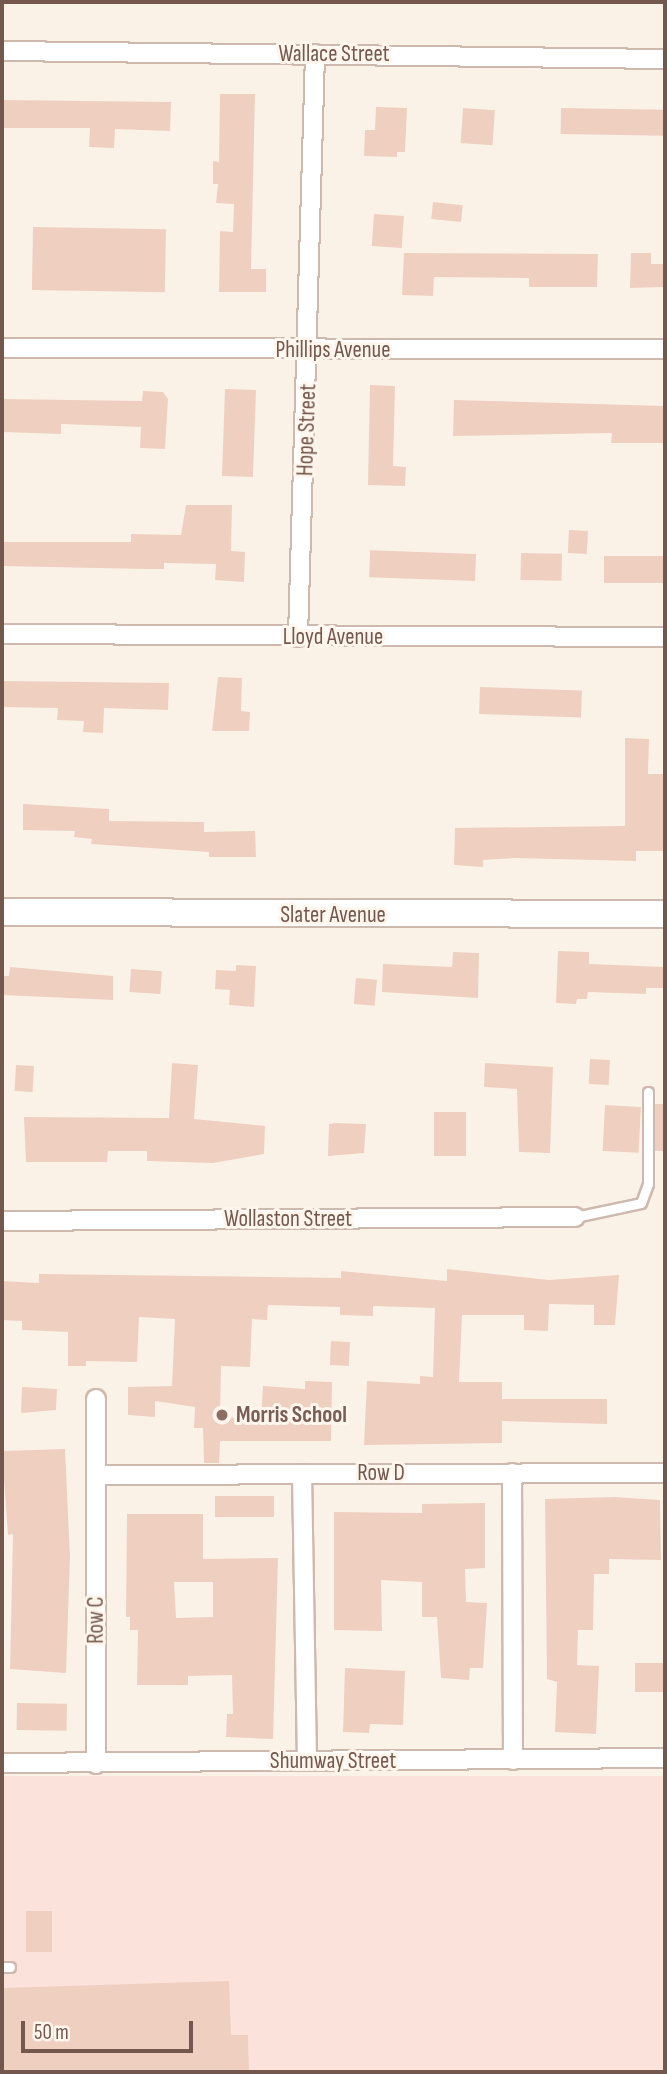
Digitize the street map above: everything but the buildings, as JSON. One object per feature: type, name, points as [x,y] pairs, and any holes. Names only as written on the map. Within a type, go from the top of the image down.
[{"type":"street","name":"Wallace Street","points":[[2,51],[665,59]]},
{"type":"street","name":"Hope Street","points":[[298,637],[310,351],[315,54]]},
{"type":"street","name":"Phillips Avenue","points":[[2,348],[310,351],[665,349]]},
{"type":"street","name":"Lloyd Avenue","points":[[2,634],[665,637]]},
{"type":"street","name":"Slater Avenue","points":[[2,912],[665,914]]},
{"type":"street","name":"Wollaston Street","points":[[2,1220],[575,1217]]},
{"type":"street","name":"Row C","points":[[96,1399],[96,1765]]},
{"type":"street","points":[[512,1473],[513,1760]]},
{"type":"street","name":"Row D","points":[[96,1475],[665,1473]]},
{"type":"street","points":[[302,1474],[307,1761]]},
{"type":"street","name":"Shumway Street","points":[[2,1763],[96,1765],[665,1758]]},
{"type":"lane","points":[[575,1217],[641,1203],[648,1184],[648,1092]]},
{"type":"shaded area","points":[[2,1776],[665,1776],[665,2072],[2,2072]]},
{"type":"place","name":"Morris School","points":[[222,1415]]}]
